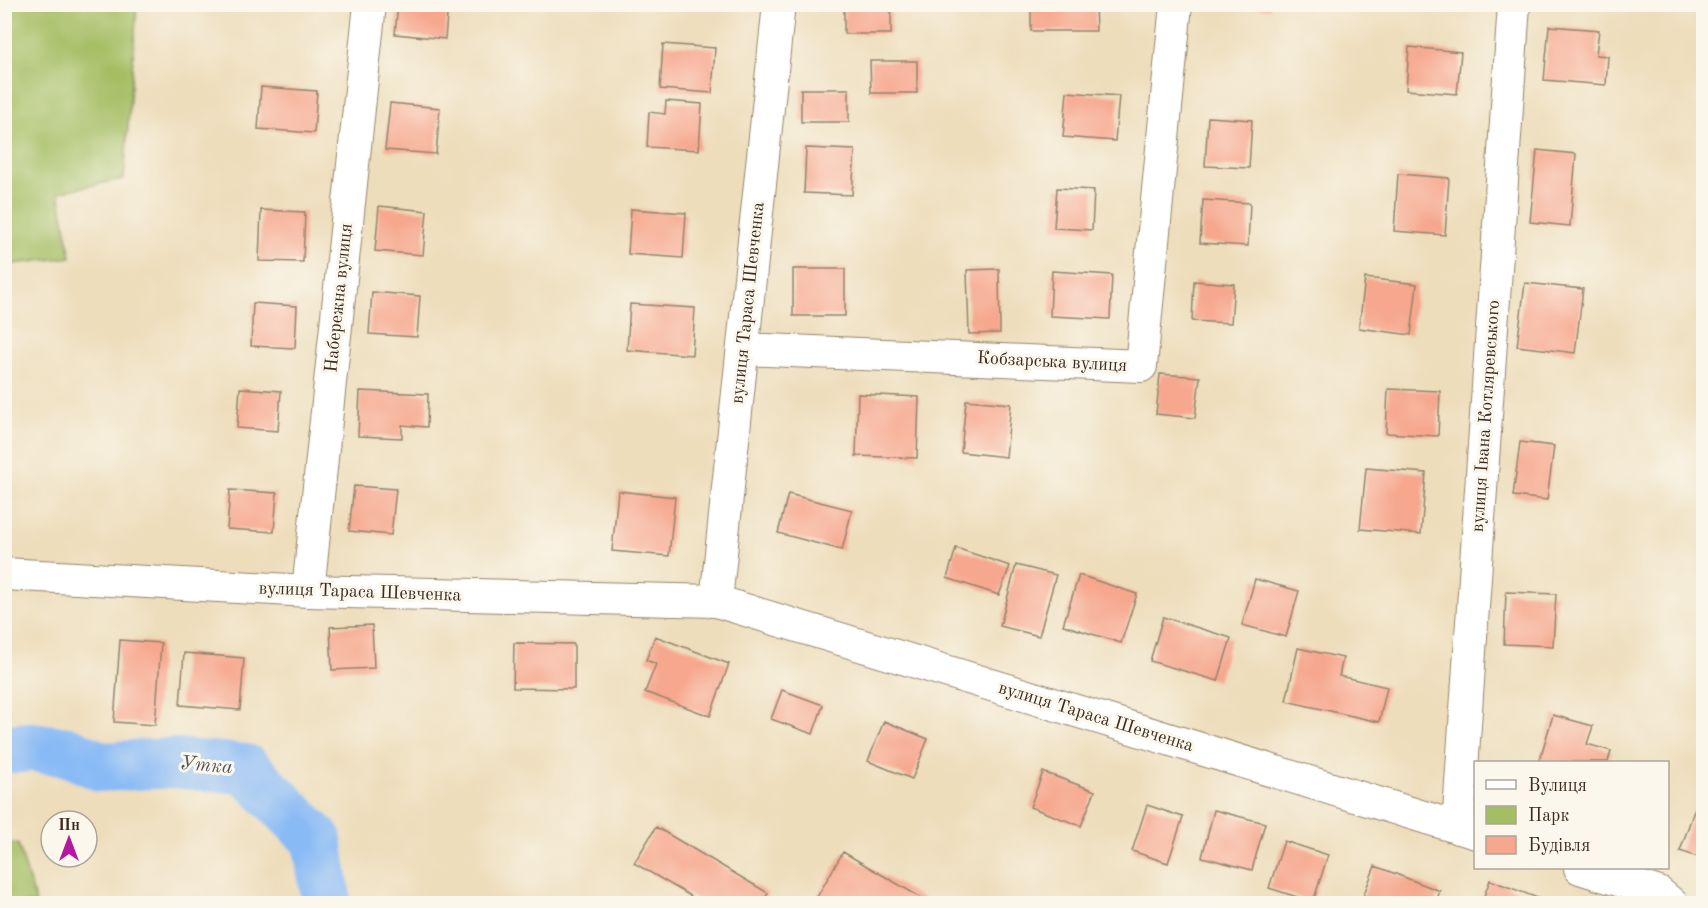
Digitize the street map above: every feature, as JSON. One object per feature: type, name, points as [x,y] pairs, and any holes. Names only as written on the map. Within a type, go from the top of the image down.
[{"type":"street","name":"Набережна вулиця","points":[[308,591],[370,4]]},
{"type":"street","name":"вулиця Тараса Шевченка","points":[[716,602],[779,4]]},
{"type":"street","name":"Кобзарська вулиця","points":[[743,349],[1141,366],[1176,4]]},
{"type":"street","name":"вулиця Івана Котляревського","points":[[1467,831],[1514,4]]},
{"type":"street","name":"вулиця Тараса Шевченка","points":[[4,574],[308,591],[716,602],[1467,831]]},
{"type":"street","points":[[1587,869],[1659,893],[1672,903]]},
{"type":"green space","points":[[4,5],[137,5],[124,179],[59,192],[71,257],[5,265]]},
{"type":"green space","points":[[4,842],[18,844],[36,903],[5,903]]},
{"type":"building","points":[[398,4],[448,4],[445,39],[395,34]]},
{"type":"building","points":[[844,4],[891,4],[891,34],[844,34]]},
{"type":"building","points":[[1031,4],[1095,4],[1096,31],[1031,31]]},
{"type":"building","points":[[1227,4],[1270,4],[1270,9]]},
{"type":"building","points":[[1549,26],[1599,30],[1596,55],[1608,56],[1606,85],[1544,80]]},
{"type":"building","points":[[663,44],[715,48],[712,93],[660,89]]},
{"type":"building","points":[[1409,47],[1461,52],[1457,94],[1406,90]]},
{"type":"building","points":[[870,61],[917,61],[917,93],[871,93]]},
{"type":"building","points":[[261,87],[317,91],[314,133],[258,129]]},
{"type":"building","points":[[801,89],[849,89],[849,122],[801,122]]},
{"type":"building","points":[[1067,92],[1119,96],[1115,141],[1063,137]]},
{"type":"building","points":[[666,101],[702,104],[699,150],[647,147],[649,112],[665,114]]},
{"type":"building","points":[[390,103],[440,108],[436,154],[385,150]]},
{"type":"building","points":[[1208,117],[1252,120],[1249,168],[1205,166]]},
{"type":"building","points":[[806,148],[855,150],[852,195],[804,193]]},
{"type":"building","points":[[1537,150],[1576,154],[1570,226],[1530,222]]},
{"type":"building","points":[[1398,174],[1449,178],[1445,235],[1394,231]]},
{"type":"building","points":[[1057,188],[1094,190],[1092,230],[1054,228]]},
{"type":"building","points":[[1203,200],[1250,203],[1248,246],[1200,243]]},
{"type":"building","points":[[379,206],[427,211],[423,255],[375,251]]},
{"type":"building","points":[[631,209],[686,213],[683,258],[628,254]]},
{"type":"building","points":[[261,210],[305,212],[303,262],[259,261]]},
{"type":"building","points":[[793,269],[845,269],[845,316],[793,316]]},
{"type":"building","points":[[999,269],[1000,333],[969,334],[967,270]]},
{"type":"building","points":[[1052,271],[1112,275],[1110,319],[1050,316]]},
{"type":"building","points":[[1365,278],[1417,284],[1411,335],[1359,328]]},
{"type":"building","points":[[1194,281],[1234,284],[1231,323],[1192,321]]},
{"type":"building","points":[[1525,283],[1583,289],[1575,353],[1517,346]]},
{"type":"building","points":[[372,292],[420,296],[417,337],[369,334]]},
{"type":"building","points":[[253,303],[297,306],[295,348],[251,346]]},
{"type":"building","points":[[630,304],[695,308],[692,355],[627,350]]},
{"type":"building","points":[[1160,374],[1200,377],[1195,418],[1156,414]]},
{"type":"building","points":[[240,388],[281,391],[278,431],[237,428]]},
{"type":"building","points":[[1388,389],[1440,391],[1438,436],[1386,433]]},
{"type":"building","points":[[360,391],[428,394],[427,427],[402,425],[402,438],[358,436]]},
{"type":"building","points":[[858,394],[919,397],[917,458],[856,456]]},
{"type":"building","points":[[966,400],[1011,404],[1006,457],[961,452]]},
{"type":"building","points":[[1520,442],[1554,446],[1547,500],[1513,496]]},
{"type":"building","points":[[1366,468],[1426,473],[1421,534],[1360,529]]},
{"type":"building","points":[[354,486],[396,489],[391,535],[349,531]]},
{"type":"building","points":[[230,490],[277,493],[274,532],[227,529]]},
{"type":"building","points":[[618,491],[675,497],[669,556],[612,551]]},
{"type":"building","points":[[788,494],[852,510],[842,550],[778,533]]},
{"type":"building","points":[[956,548],[1010,566],[999,595],[947,578]]},
{"type":"building","points":[[1016,565],[1056,575],[1039,636],[1000,626]]},
{"type":"building","points":[[1079,575],[1137,594],[1121,643],[1063,625]]},
{"type":"building","points":[[1255,579],[1299,591],[1286,637],[1242,625]]},
{"type":"building","points":[[1506,592],[1556,594],[1553,646],[1504,644]]},
{"type":"building","points":[[1163,617],[1231,638],[1218,681],[1150,661]]},
{"type":"building","points":[[372,625],[374,668],[332,670],[330,627]]},
{"type":"building","points":[[655,636],[729,664],[710,716],[645,692],[656,664],[646,660]]},
{"type":"building","points":[[120,640],[161,643],[155,725],[114,722]]},
{"type":"building","points":[[514,643],[574,644],[574,689],[513,688]]},
{"type":"building","points":[[1298,648],[1343,658],[1339,676],[1387,687],[1379,722],[1286,701]]},
{"type":"building","points":[[184,653],[244,658],[240,710],[180,705]]},
{"type":"building","points":[[782,690],[823,705],[813,734],[771,719]]},
{"type":"building","points":[[1553,715],[1593,726],[1587,744],[1611,751],[1608,761],[1539,761]]},
{"type":"building","points":[[884,721],[928,739],[912,779],[868,761]]},
{"type":"building","points":[[1043,772],[1095,791],[1081,826],[1030,807]]},
{"type":"building","points":[[1147,805],[1183,817],[1168,863],[1132,851]]},
{"type":"building","points":[[1695,808],[1704,811],[1704,859],[1680,851]]},
{"type":"building","points":[[1214,810],[1265,823],[1252,870],[1202,857]]},
{"type":"building","points":[[656,827],[768,893],[762,904],[704,904],[634,863]]},
{"type":"building","points":[[1284,841],[1328,855],[1313,902],[1269,888]]},
{"type":"building","points":[[843,852],[932,904],[813,904]]},
{"type":"building","points":[[1375,866],[1440,891],[1435,904],[1373,904],[1362,899]]},
{"type":"building","points":[[1490,880],[1551,903],[1551,904],[1481,904]]},
{"type":"waterway","name":"Утка","points":[[4,749],[32,747],[69,752],[102,767],[171,763],[246,769],[317,840],[327,904]]}]
